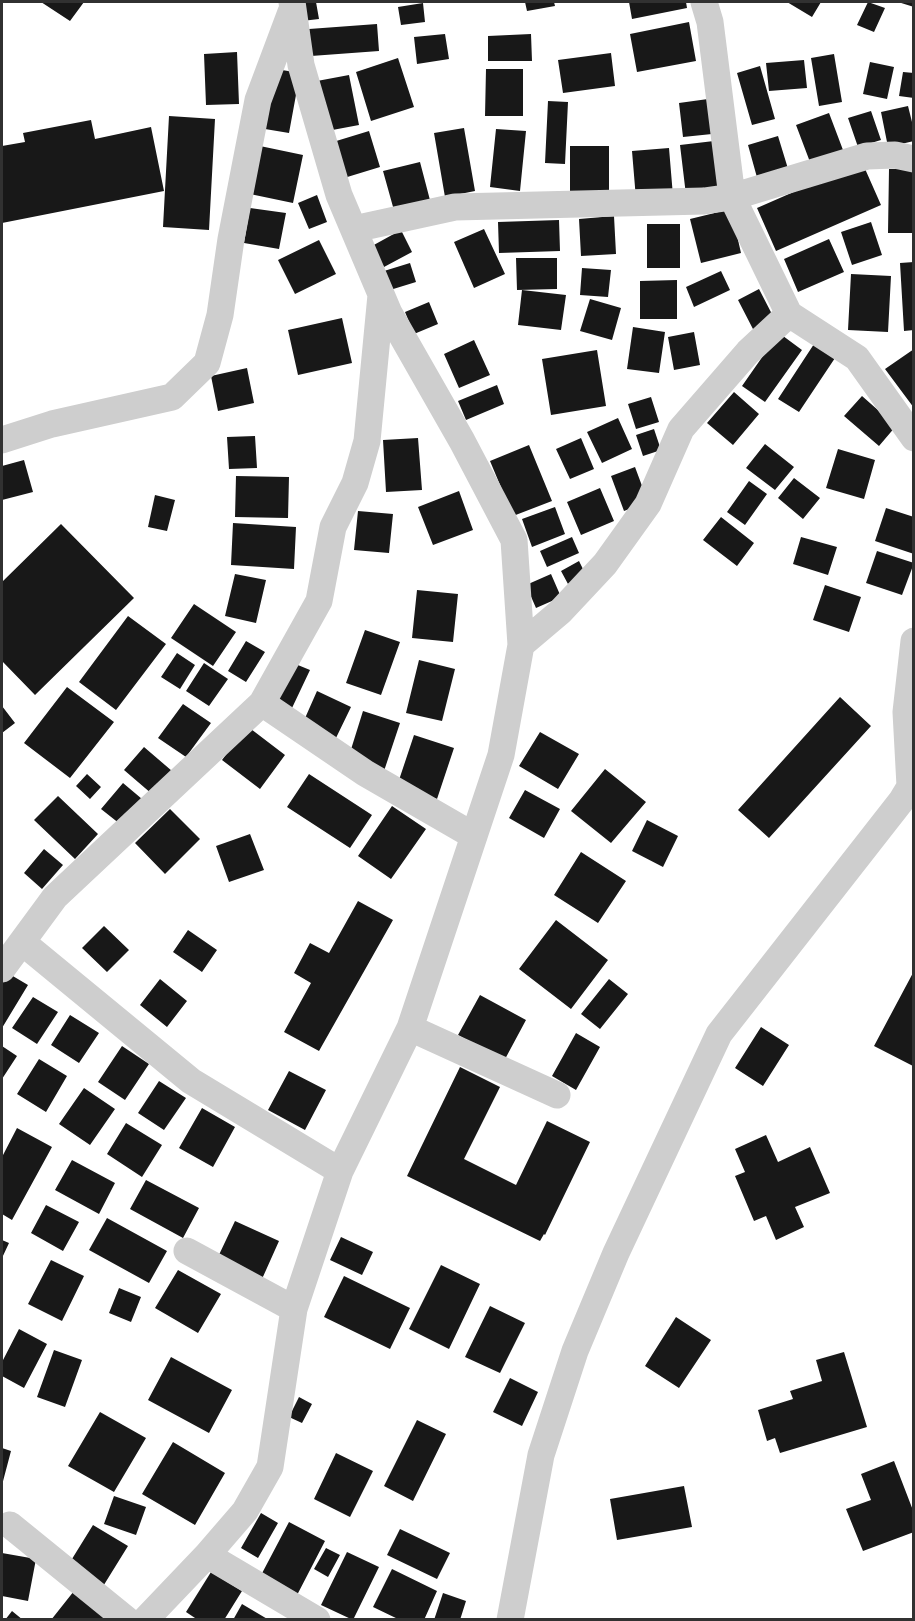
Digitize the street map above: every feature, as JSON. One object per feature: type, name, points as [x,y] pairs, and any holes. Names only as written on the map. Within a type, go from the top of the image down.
[{"type":"street","points":[[704,2],[710,22],[732,197],[789,314],[857,358],[914,438]]},
{"type":"street","points":[[145,1620],[245,1511],[270,1467],[294,1309],[340,1171],[411,1028],[501,755],[521,645],[514,540],[462,441],[389,313],[339,195],[301,65],[292,5]]},
{"type":"street","points":[[2,440],[52,424],[172,397],[207,363],[220,315],[231,239],[258,100],[292,5]]},
{"type":"street","points":[[354,229],[455,207],[704,201],[732,197],[867,156],[895,155],[914,159]]},
{"type":"street","points":[[2,969],[55,897],[262,703],[319,601],[333,527],[355,483],[367,441],[381,294]]},
{"type":"street","points":[[521,645],[560,612],[605,564],[648,504],[681,429],[748,352],[789,314]]},
{"type":"street","points":[[510,1620],[542,1455],[575,1350],[616,1253],[719,1034],[902,800],[912,783],[906,712],[914,640]]},
{"type":"street","points":[[262,703],[365,773],[474,836]]},
{"type":"street","points":[[22,942],[191,1081],[340,1171]]},
{"type":"street","points":[[411,1028],[557,1095]]},
{"type":"street","points":[[187,1251],[294,1309]]},
{"type":"street","points":[[10,1525],[127,1620]]},
{"type":"street","points":[[207,1555],[317,1620]]},
{"type":"building","points":[[41,2],[84,2],[70,21]]},
{"type":"building","points":[[299,2],[316,2],[319,19],[302,21]]},
{"type":"building","points":[[525,2],[554,2],[555,6],[527,11]]},
{"type":"building","points":[[629,2],[686,2],[687,8],[632,19]]},
{"type":"building","points":[[787,2],[821,2],[812,17]]},
{"type":"building","points":[[868,2],[885,8],[874,32],[857,25]]},
{"type":"building","points":[[898,2],[914,2],[914,7]]},
{"type":"building","points":[[423,3],[425,22],[401,25],[398,7]]},
{"type":"building","points":[[689,22],[696,61],[637,72],[630,34]]},
{"type":"building","points":[[377,24],[379,51],[311,56],[309,29]]},
{"type":"building","points":[[445,34],[449,59],[417,64],[414,37]]},
{"type":"building","points":[[531,34],[532,61],[488,61],[488,36]]},
{"type":"building","points":[[237,52],[239,104],[206,105],[204,54]]},
{"type":"building","points":[[611,53],[615,86],[563,93],[558,60]]},
{"type":"building","points":[[834,54],[842,102],[819,106],[811,58]]},
{"type":"building","points":[[398,58],[414,107],[371,121],[356,72]]},
{"type":"building","points":[[804,60],[807,88],[769,91],[766,63]]},
{"type":"building","points":[[870,62],[894,67],[887,99],[863,94]]},
{"type":"building","points":[[760,66],[775,119],[752,125],[737,73]]},
{"type":"building","points":[[276,69],[300,73],[289,133],[265,129]]},
{"type":"building","points":[[486,69],[523,69],[523,116],[485,116]]},
{"type":"building","points":[[903,72],[914,73],[914,98],[899,96]]},
{"type":"building","points":[[349,75],[359,125],[327,131],[317,81]]},
{"type":"building","points":[[708,99],[712,134],[683,137],[679,103]]},
{"type":"building","points":[[548,101],[568,102],[565,164],[545,163]]},
{"type":"building","points":[[908,106],[914,130],[914,141],[888,147],[881,112]]},
{"type":"building","points":[[871,111],[881,140],[858,147],[848,118]]},
{"type":"building","points":[[829,113],[843,150],[810,162],[796,125]]},
{"type":"building","points":[[169,116],[215,119],[209,230],[163,227]]},
{"type":"building","points":[[91,120],[95,139],[151,127],[164,191],[2,223],[2,146],[25,142],[23,133]]},
{"type":"building","points":[[464,128],[475,191],[445,197],[434,133]]},
{"type":"building","points":[[496,129],[526,131],[520,191],[490,187]]},
{"type":"building","points":[[369,131],[380,167],[344,178],[333,142]]},
{"type":"building","points":[[778,136],[789,172],[758,181],[748,145]]},
{"type":"building","points":[[714,141],[720,191],[686,195],[680,145]]},
{"type":"building","points":[[260,146],[303,155],[293,203],[250,194]]},
{"type":"building","points":[[570,146],[609,146],[609,195],[570,194]]},
{"type":"building","points":[[669,148],[673,196],[636,199],[632,151]]},
{"type":"building","points":[[420,162],[431,204],[395,214],[383,171]]},
{"type":"building","points":[[862,162],[881,205],[776,251],[757,208]]},
{"type":"building","points":[[889,169],[913,169],[912,233],[888,233]]},
{"type":"building","points":[[317,195],[327,222],[309,229],[298,203]]},
{"type":"building","points":[[250,208],[286,213],[279,249],[244,243]]},
{"type":"building","points":[[731,209],[741,253],[701,263],[690,219]]},
{"type":"building","points":[[614,216],[616,254],[581,256],[579,219]]},
{"type":"building","points":[[559,220],[560,251],[499,253],[498,222]]},
{"type":"building","points":[[871,222],[882,255],[852,265],[841,232]]},
{"type":"building","points":[[647,224],[680,224],[680,268],[647,268]]},
{"type":"building","points":[[484,229],[505,274],[474,288],[454,242]]},
{"type":"building","points":[[401,230],[412,252],[384,267],[372,246]]},
{"type":"building","points":[[829,239],[844,272],[798,292],[784,259]]},
{"type":"building","points":[[319,240],[336,274],[295,294],[278,260]]},
{"type":"building","points":[[516,258],[557,258],[557,289],[517,290]]},
{"type":"building","points":[[914,262],[914,330],[904,331],[900,263]]},
{"type":"building","points":[[410,263],[416,282],[390,290],[384,271]]},
{"type":"building","points":[[582,268],[611,270],[608,297],[580,295]]},
{"type":"building","points":[[721,271],[730,290],[694,307],[686,287]]},
{"type":"building","points":[[851,274],[891,276],[888,332],[848,330]]},
{"type":"building","points":[[677,280],[677,319],[640,319],[640,281]]},
{"type":"building","points":[[759,289],[775,320],[754,331],[738,300]]},
{"type":"building","points":[[522,290],[566,295],[561,330],[518,325]]},
{"type":"building","points":[[590,299],[621,308],[612,340],[580,331]]},
{"type":"building","points":[[429,302],[438,324],[414,334],[405,312]]},
{"type":"building","points":[[342,318],[352,363],[298,375],[288,330]]},
{"type":"building","points":[[633,327],[665,332],[659,373],[627,369]]},
{"type":"building","points":[[694,332],[700,365],[674,370],[668,337]]},
{"type":"building","points":[[779,333],[802,350],[765,402],[742,386]]},
{"type":"building","points":[[474,340],[490,375],[459,388],[444,354]]},
{"type":"building","points":[[814,344],[835,358],[799,412],[778,399]]},
{"type":"building","points":[[914,349],[914,408],[885,369]]},
{"type":"building","points":[[597,350],[606,406],[551,415],[542,359]]},
{"type":"building","points":[[247,368],[254,403],[218,411],[211,376]]},
{"type":"building","points":[[497,385],[504,404],[466,420],[458,401]]},
{"type":"building","points":[[734,392],[759,414],[733,445],[707,423]]},
{"type":"building","points":[[862,396],[896,426],[879,446],[844,416]]},
{"type":"building","points":[[651,397],[659,422],[636,429],[628,404]]},
{"type":"building","points":[[618,418],[632,449],[602,463],[587,432]]},
{"type":"building","points":[[654,429],[661,450],[643,456],[636,435]]},
{"type":"building","points":[[255,436],[257,468],[229,469],[227,437]]},
{"type":"building","points":[[418,438],[422,490],[386,492],[383,440]]},
{"type":"building","points":[[581,438],[594,469],[570,479],[556,449]]},
{"type":"building","points":[[765,444],[794,467],[775,490],[746,468]]},
{"type":"building","points":[[529,445],[552,501],[513,516],[490,461]]},
{"type":"building","points":[[838,449],[875,460],[864,499],[826,488]]},
{"type":"building","points":[[24,460],[33,492],[2,500],[2,466]]},
{"type":"building","points":[[635,467],[648,502],[624,511],[611,476]]},
{"type":"building","points":[[236,476],[289,477],[288,518],[235,517]]},
{"type":"building","points":[[794,478],[820,498],[803,519],[778,498]]},
{"type":"building","points":[[749,481],[767,494],[745,525],[727,512]]},
{"type":"building","points":[[600,488],[614,521],[581,535],[567,502]]},
{"type":"building","points":[[459,491],[473,530],[433,545],[418,507]]},
{"type":"building","points":[[155,495],[175,500],[167,531],[148,527]]},
{"type":"building","points":[[555,507],[565,534],[532,547],[522,519]]},
{"type":"building","points":[[886,508],[914,517],[914,554],[875,541]]},
{"type":"building","points":[[358,511],[393,514],[389,553],[354,550]]},
{"type":"building","points":[[721,517],[754,543],[737,566],[703,540]]},
{"type":"building","points":[[233,523],[296,527],[294,569],[231,565]]},
{"type":"building","points":[[61,524],[134,598],[35,695],[2,661],[2,582]]},
{"type":"building","points":[[572,537],[579,553],[547,567],[540,551]]},
{"type":"building","points":[[801,537],[837,547],[828,575],[793,564]]},
{"type":"building","points":[[877,551],[914,563],[902,595],[866,583]]},
{"type":"building","points":[[579,561],[586,575],[568,584],[561,571]]},
{"type":"building","points":[[235,574],[266,580],[256,623],[225,616]]},
{"type":"building","points":[[551,574],[561,597],[536,608],[526,585]]},
{"type":"building","points":[[825,585],[861,597],[849,632],[813,620]]},
{"type":"building","points":[[417,590],[458,594],[453,642],[412,638]]},
{"type":"building","points":[[194,604],[236,632],[213,666],[171,638]]},
{"type":"building","points":[[128,616],[166,644],[116,710],[79,682]]},
{"type":"building","points":[[365,630],[400,642],[381,695],[346,683]]},
{"type":"building","points":[[246,641],[265,652],[246,682],[228,671]]},
{"type":"building","points":[[177,653],[195,665],[180,689],[161,677]]},
{"type":"building","points":[[419,660],[455,669],[442,721],[406,713]]},
{"type":"building","points":[[204,663],[228,679],[209,706],[186,691]]},
{"type":"building","points":[[293,663],[310,670],[292,708],[275,700]]},
{"type":"building","points":[[67,687],[114,722],[70,778],[24,743]]},
{"type":"building","points":[[317,691],[351,707],[335,740],[302,725]]},
{"type":"building","points":[[840,697],[871,726],[769,838],[738,810]]},
{"type":"building","points":[[183,704],[211,723],[186,757],[158,738]]},
{"type":"building","points":[[2,706],[15,723],[2,733]]},
{"type":"building","points":[[363,711],[400,723],[384,771],[348,759]]},
{"type":"building","points":[[247,726],[285,755],[260,789],[222,760]]},
{"type":"building","points":[[540,732],[579,754],[558,789],[519,766]]},
{"type":"building","points":[[414,735],[454,748],[437,799],[397,786]]},
{"type":"building","points":[[144,747],[172,771],[152,794],[124,770]]},
{"type":"building","points":[[605,769],[646,802],[611,843],[571,811]]},
{"type":"building","points":[[87,774],[101,787],[90,799],[76,786]]},
{"type":"building","points":[[309,774],[372,815],[350,848],[287,807]]},
{"type":"building","points":[[123,783],[142,799],[120,824],[101,809]]},
{"type":"building","points":[[525,790],[560,809],[544,838],[509,818]]},
{"type":"building","points":[[58,796],[98,834],[75,859],[34,820]]},
{"type":"building","points":[[392,806],[426,829],[391,879],[358,856]]},
{"type":"building","points":[[170,809],[200,839],[165,874],[135,843]]},
{"type":"building","points":[[647,820],[678,836],[663,867],[632,851]]},
{"type":"building","points":[[250,834],[264,870],[229,882],[216,846]]},
{"type":"building","points":[[44,849],[63,865],[42,889],[24,873]]},
{"type":"building","points":[[581,852],[626,881],[598,923],[554,895]]},
{"type":"building","points":[[358,901],[393,920],[319,1051],[284,1032],[311,983],[294,973],[310,943],[329,953]]},
{"type":"building","points":[[556,920],[608,960],[571,1009],[519,969]]},
{"type":"building","points":[[104,926],[129,950],[107,972],[82,948]]},
{"type":"building","points":[[188,930],[217,950],[202,972],[173,952]]},
{"type":"building","points":[[914,971],[914,1064],[913,1066],[874,1046]]},
{"type":"building","points":[[6,972],[28,985],[2,1028],[2,979]]},
{"type":"building","points":[[160,979],[187,1001],[167,1027],[140,1005]]},
{"type":"building","points":[[609,979],[628,994],[600,1029],[581,1014]]},
{"type":"building","points":[[480,995],[526,1020],[504,1061],[458,1035]]},
{"type":"building","points":[[33,997],[58,1012],[37,1044],[12,1028]]},
{"type":"building","points":[[70,1015],[99,1033],[79,1063],[51,1045]]},
{"type":"building","points":[[761,1027],[789,1045],[763,1086],[735,1068]]},
{"type":"building","points":[[576,1033],[600,1047],[576,1090],[552,1076]]},
{"type":"building","points":[[2,1046],[17,1056],[2,1079]]},
{"type":"building","points":[[122,1046],[149,1064],[125,1100],[98,1082]]},
{"type":"building","points":[[39,1059],[67,1076],[46,1112],[17,1094]]},
{"type":"building","points":[[460,1067],[500,1087],[464,1159],[516,1185],[547,1121],[590,1142],[540,1241],[407,1176]]},
{"type":"building","points":[[289,1071],[326,1090],[305,1130],[268,1110]]},
{"type":"building","points":[[159,1081],[186,1098],[164,1130],[138,1113]]},
{"type":"building","points":[[84,1088],[115,1109],[90,1145],[59,1124]]},
{"type":"building","points":[[202,1108],[235,1127],[213,1167],[179,1148]]},
{"type":"building","points":[[126,1123],[162,1145],[142,1177],[107,1154]]},
{"type":"building","points":[[17,1128],[52,1147],[12,1220],[2,1214],[2,1157]]},
{"type":"building","points":[[766,1135],[778,1162],[810,1147],[830,1193],[795,1207],[804,1227],[776,1240],[766,1216],[754,1221],[735,1176],[745,1172],[735,1149]]},
{"type":"building","points":[[72,1160],[115,1183],[99,1214],[55,1190]]},
{"type":"building","points":[[146,1180],[199,1208],[183,1238],[130,1209]]},
{"type":"building","points":[[46,1205],[79,1222],[63,1251],[31,1233]]},
{"type":"building","points":[[107,1218],[167,1251],[149,1283],[89,1250]]},
{"type":"building","points":[[235,1221],[279,1241],[262,1279],[217,1259]]},
{"type":"building","points":[[341,1237],[373,1252],[362,1275],[330,1260]]},
{"type":"building","points":[[2,1240],[9,1243],[2,1258]]},
{"type":"building","points":[[51,1260],[84,1276],[62,1321],[28,1304]]},
{"type":"building","points":[[441,1265],[480,1284],[449,1349],[409,1329]]},
{"type":"building","points":[[178,1270],[221,1294],[198,1333],[155,1308]]},
{"type":"building","points":[[344,1276],[410,1308],[390,1349],[324,1317]]},
{"type":"building","points":[[119,1288],[141,1297],[131,1322],[109,1313]]},
{"type":"building","points":[[490,1306],[525,1323],[500,1373],[465,1357]]},
{"type":"building","points":[[676,1317],[711,1340],[679,1388],[645,1366]]},
{"type":"building","points":[[19,1329],[47,1344],[24,1388],[2,1376],[2,1362]]},
{"type":"building","points":[[54,1350],[82,1360],[65,1407],[37,1397]]},
{"type":"building","points":[[844,1352],[867,1427],[780,1453],[775,1438],[767,1441],[758,1410],[793,1399],[790,1391],[822,1381],[816,1360]]},
{"type":"building","points":[[171,1357],[232,1390],[209,1433],[148,1400]]},
{"type":"building","points":[[510,1378],[538,1392],[522,1426],[493,1412]]},
{"type":"building","points":[[299,1397],[312,1404],[302,1423],[289,1417]]},
{"type":"building","points":[[100,1412],[146,1438],[114,1492],[68,1466]]},
{"type":"building","points":[[417,1420],[446,1434],[413,1501],[384,1486]]},
{"type":"building","points":[[173,1442],[225,1473],[195,1525],[142,1494]]},
{"type":"building","points":[[2,1448],[11,1451],[2,1485]]},
{"type":"building","points":[[336,1453],[373,1471],[350,1517],[314,1499]]},
{"type":"building","points":[[894,1461],[914,1513],[914,1532],[863,1551],[846,1509],[871,1500],[861,1474]]},
{"type":"building","points":[[684,1486],[692,1527],[617,1540],[610,1499]]},
{"type":"building","points":[[114,1496],[146,1507],[136,1535],[104,1524]]},
{"type":"building","points":[[261,1513],[278,1523],[258,1558],[241,1548]]},
{"type":"building","points":[[289,1522],[325,1541],[295,1599],[259,1579]]},
{"type":"building","points":[[93,1525],[128,1546],[102,1588],[67,1567]]},
{"type":"building","points":[[400,1529],[450,1553],[437,1579],[387,1555]]},
{"type":"building","points":[[326,1548],[340,1555],[328,1577],[314,1569]]},
{"type":"building","points":[[347,1552],[379,1567],[353,1620],[321,1605]]},
{"type":"building","points":[[2,1553],[36,1559],[28,1601],[2,1596]]},
{"type":"building","points":[[392,1569],[437,1591],[424,1620],[400,1620],[373,1607]]},
{"type":"building","points":[[211,1572],[242,1591],[224,1620],[198,1620],[186,1612]]},
{"type":"building","points":[[74,1591],[108,1620],[51,1620]]},
{"type":"building","points":[[443,1593],[466,1601],[460,1620],[434,1620]]},
{"type":"building","points":[[242,1604],[269,1620],[233,1620]]},
{"type":"building","points":[[12,1611],[23,1620],[5,1620]]}]
